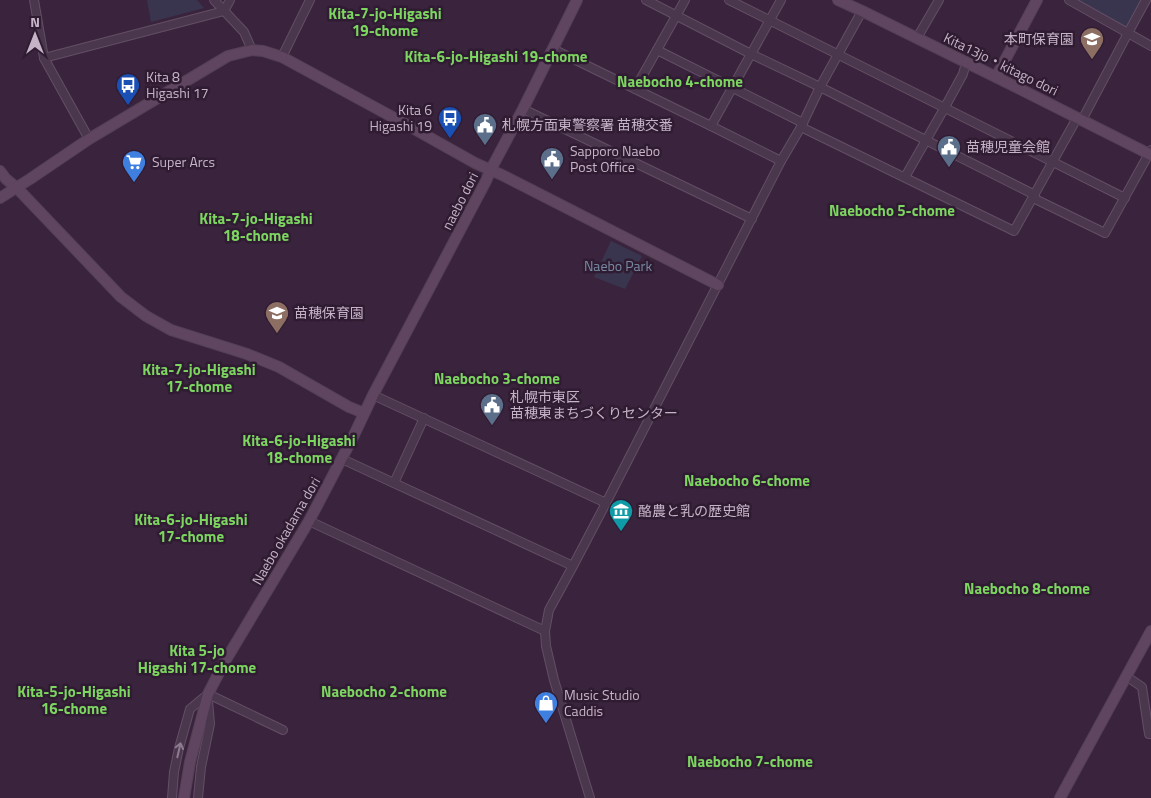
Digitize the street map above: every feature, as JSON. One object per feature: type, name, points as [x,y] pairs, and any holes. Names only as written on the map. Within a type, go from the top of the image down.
[{"type":"street","points":[[34,0],[44,58],[89,139]]},
{"type":"street","points":[[214,0],[244,32],[252,50]]},
{"type":"street","points":[[44,58],[224,11],[230,0]]},
{"type":"street","points":[[282,57],[310,0]]},
{"type":"street","name":"naebo dori","points":[[364,413],[486,181],[577,0]]},
{"type":"street","points":[[646,0],[927,140],[1105,234],[1150,153]]},
{"type":"street","points":[[635,89],[685,0]]},
{"type":"street","points":[[729,0],[1125,198]]},
{"type":"street","points":[[711,126],[781,0]]},
{"type":"street","name":"Kita13jo・kitago dori","points":[[838,0],[1150,153]]},
{"type":"street","points":[[917,38],[938,0]]},
{"type":"street","points":[[996,77],[1037,0]]},
{"type":"street","points":[[1069,0],[1151,46]]},
{"type":"street","points":[[657,50],[904,178],[1014,231],[1080,119],[1146,0]]},
{"type":"street","points":[[590,798],[554,680],[546,646],[545,631],[549,610],[606,503],[781,161],[862,11]]},
{"type":"street","points":[[553,49],[781,161]]},
{"type":"street","points":[[0,198],[89,139],[228,56],[252,50],[263,51],[282,57],[475,164],[502,175],[718,285]]},
{"type":"street","points":[[904,178],[946,107],[963,74],[966,63]]},
{"type":"street","points":[[523,109],[752,218]]},
{"type":"street","points":[[0,170],[121,298],[146,316],[171,330],[247,354],[279,367],[349,407],[364,413]]},
{"type":"street","points":[[373,396],[606,503]]},
{"type":"street","name":"Naebo okadama dori","points":[[184,798],[190,762],[208,694],[229,655],[309,521],[364,413]]},
{"type":"street","points":[[394,483],[424,418]]},
{"type":"street","points":[[342,459],[573,566]]},
{"type":"street","points":[[309,521],[545,631]]},
{"type":"street","points":[[1060,798],[1151,631]]},
{"type":"street","points":[[1126,676],[1142,687],[1151,734]]},
{"type":"street","points":[[208,694],[283,730]]},
{"type":"street","points":[[172,798],[174,772],[190,709],[208,694]]},
{"type":"street","points":[[198,798],[201,767],[210,724],[208,694]]},
{"type":"green space","points":[[147,0],[197,0],[204,8],[151,22]]},
{"type":"green space","points":[[1078,0],[1143,0],[1127,27],[1125,27]]},
{"type":"green space","name":"Naebo Park","points":[[611,241],[642,256],[625,289],[594,277]]},
{"type":"place","name":"本町保育園","points":[[1092,60]]},
{"type":"place","name":"Kita 8 Higashi 17","points":[[128,106]]},
{"type":"place","name":"Kita 6 Higashi 19","points":[[450,139]]},
{"type":"place","name":"札幌方面東警察署 苗穂交番","points":[[485,146]]},
{"type":"place","name":"苗穂児童会館","points":[[949,168]]},
{"type":"place","name":"Sapporo Naebo Post Office","points":[[552,180]]},
{"type":"place","name":"Super Arcs","points":[[134,183]]},
{"type":"place","name":"苗穂保育園","points":[[277,334]]},
{"type":"place","name":"札幌市東区 苗穂東まちづくりセンター","points":[[492,426]]},
{"type":"place","name":"酪農と乳の歴史館","points":[[621,532]]},
{"type":"place","name":"Music Studio Caddis","points":[[546,724]]},
{"type":"district","name":"Kita-7-jo-Higashi 19-chome","points":[[385,22]]},
{"type":"district","name":"Kita-6-jo-Higashi 19-chome","points":[[496,57]]},
{"type":"district","name":"Naebocho 4-chome","points":[[680,82]]},
{"type":"district","name":"Naebocho 5-chome","points":[[892,211]]},
{"type":"district","name":"Kita-7-jo-Higashi 18-chome","points":[[256,228]]},
{"type":"district","name":"Kita-7-jo-Higashi 17-chome","points":[[199,378]]},
{"type":"district","name":"Naebocho 3-chome","points":[[497,379]]},
{"type":"district","name":"Kita-6-jo-Higashi 18-chome","points":[[299,450]]},
{"type":"district","name":"Naebocho 6-chome","points":[[747,481]]},
{"type":"district","name":"Kita-6-jo-Higashi 17-chome","points":[[191,528]]},
{"type":"district","name":"Naebocho 8-chome","points":[[1027,589]]},
{"type":"district","name":"Kita 5-jo Higashi 17-chome","points":[[197,660]]},
{"type":"district","name":"Naebocho 2-chome","points":[[384,692]]},
{"type":"district","name":"Kita-5-jo-Higashi 16-chome","points":[[74,700]]},
{"type":"district","name":"Naebocho 7-chome","points":[[750,762]]}]
